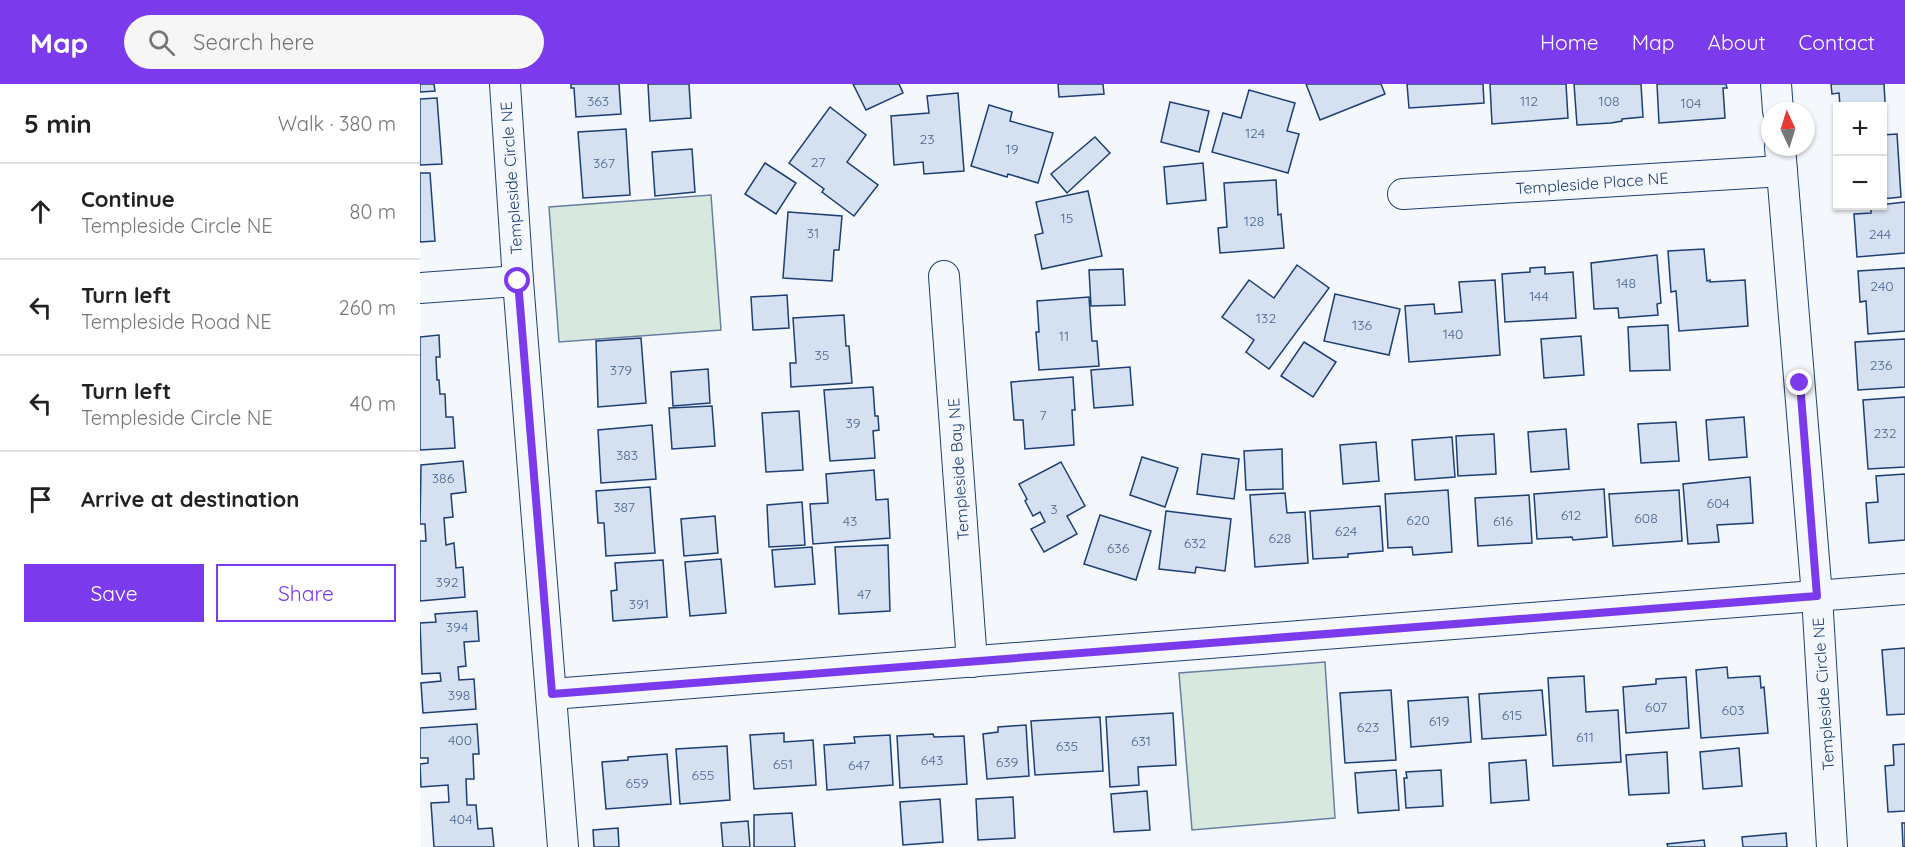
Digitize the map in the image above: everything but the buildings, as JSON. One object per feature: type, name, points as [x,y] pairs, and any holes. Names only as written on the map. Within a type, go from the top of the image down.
[{"type":"street","name":"Templeside Circle NE","points":[[505,84],[518,281],[563,847]]},
{"type":"street","points":[[1776,84],[1777,102]]},
{"type":"street","name":"Templeside Circle NE","points":[[1781,159],[1817,596],[1832,847]]},
{"type":"street","name":"Templeside Place NE","points":[[1403,194],[1781,159]]},
{"type":"street","name":"Templeside Bay NE","points":[[944,276],[972,662]]},
{"type":"street","points":[[420,288],[518,281]]},
{"type":"street","points":[[552,694],[1905,589]]},
{"type":"shaded area","points":[[711,195],[721,330],[559,342],[549,207]]},
{"type":"shaded area","points":[[1325,662],[1335,818],[1192,830],[1179,673]]},
{"type":"route","points":[[518,281],[552,694],[1817,596],[1800,383]]}]
